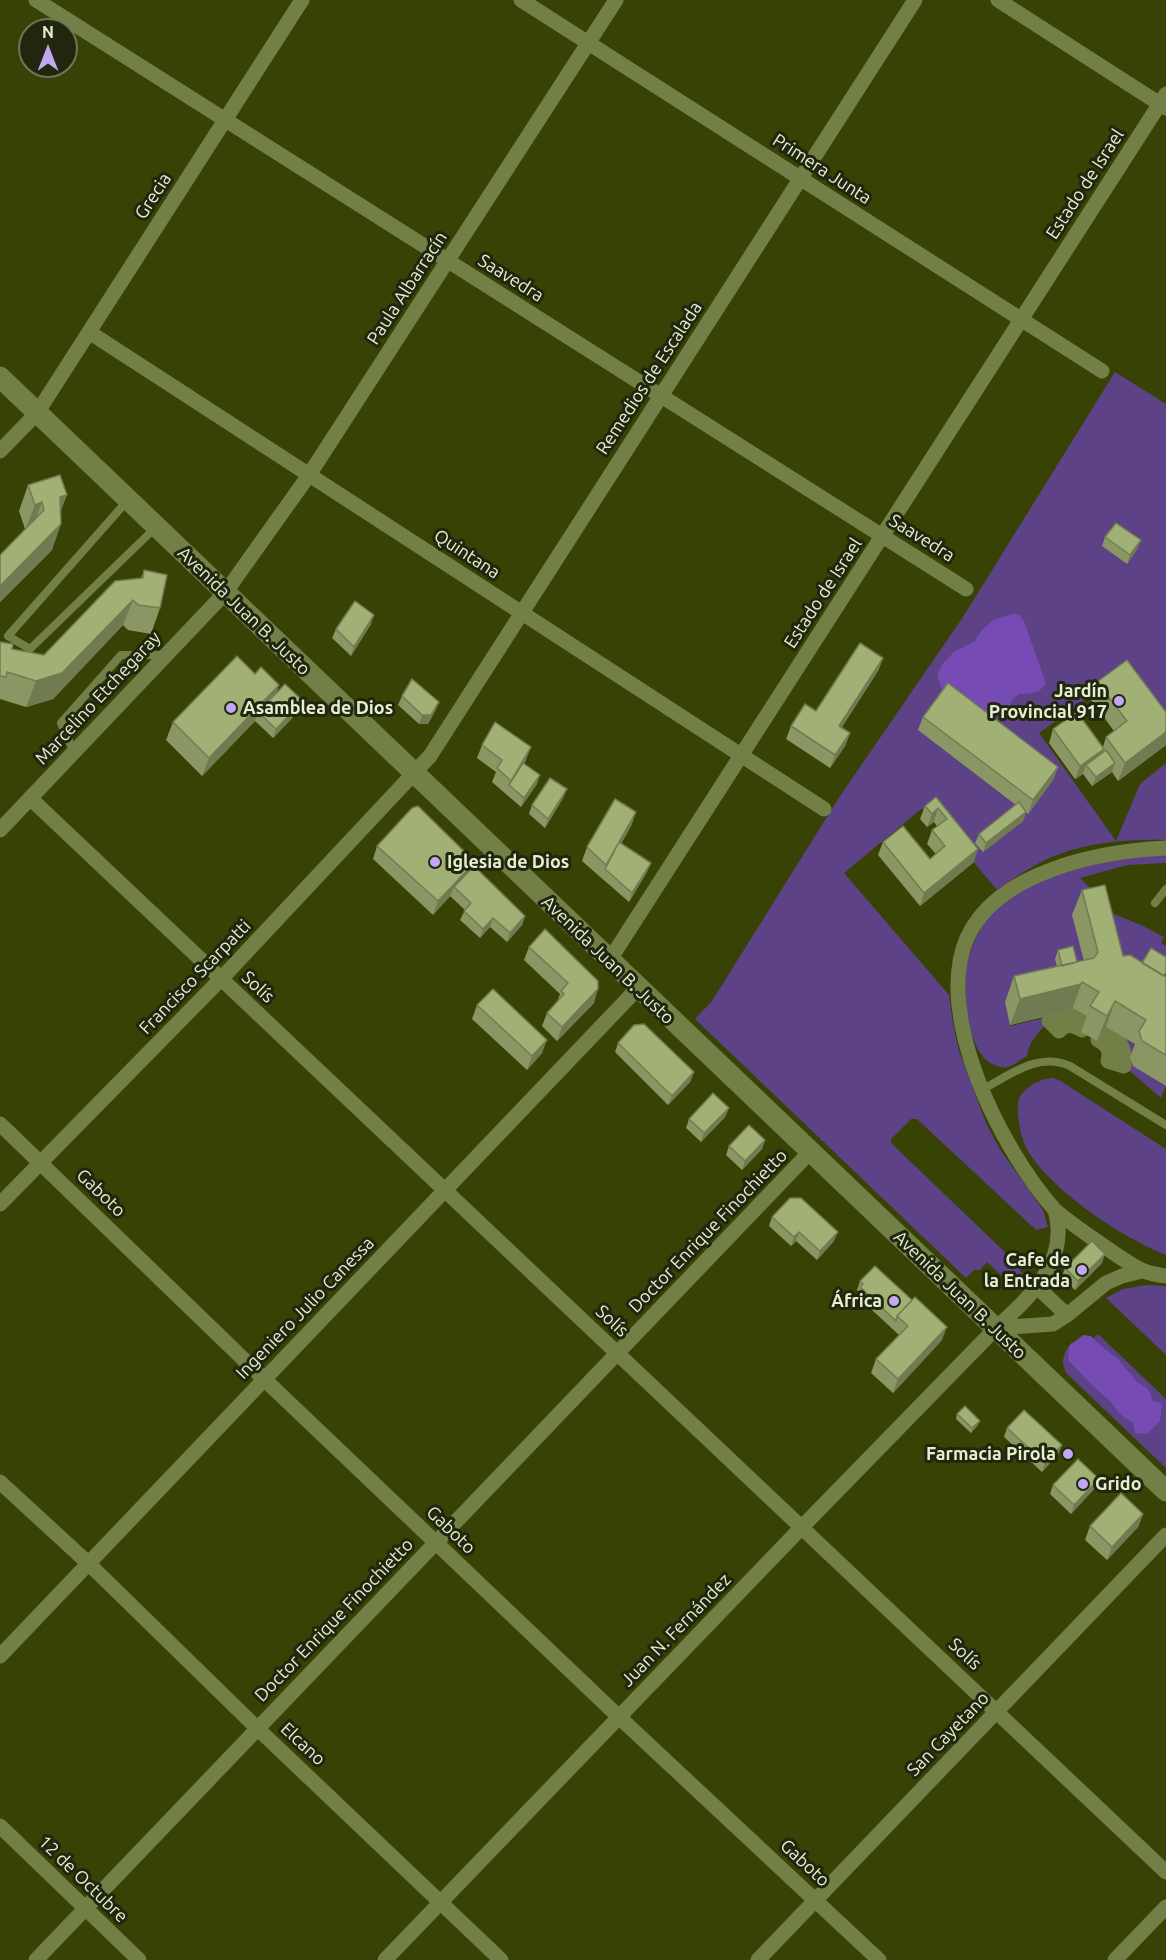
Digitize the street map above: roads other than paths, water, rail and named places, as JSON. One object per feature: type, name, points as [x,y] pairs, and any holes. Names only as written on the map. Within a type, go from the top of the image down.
[{"type":"main road","name":"Avenida Juan B. Justo","points":[[0,377],[1166,1491]]},
{"type":"street","name":"Saavedra","points":[[36,0],[966,589]]},
{"type":"street","name":"Grecia","points":[[0,451],[37,413],[302,0]]},
{"type":"street","name":"Primera Junta","points":[[521,0],[1102,371]]},
{"type":"street","name":"Paula Albarracín","points":[[225,593],[309,475],[616,0]]},
{"type":"street","name":"Remedios de Escalada","points":[[414,774],[429,756],[915,0]]},
{"type":"street","points":[[998,0],[1164,102]]},
{"type":"street","name":"Estado de Israel","points":[[609,961],[1021,320],[1164,102]]},
{"type":"street","name":"Quintana","points":[[89,332],[824,809]]},
{"type":"street","name":"Marcelino Etchegaray","points":[[0,830],[225,593]]},
{"type":"street","name":"Francisco Scarpatti","points":[[0,1204],[221,979],[414,774]]},
{"type":"street","name":"Solís","points":[[30,798],[1166,1872]]},
{"type":"street","points":[[1166,848],[1128,850],[1056,868],[1012,889],[989,907],[973,927],[964,947],[958,981],[960,1023],[964,1041],[983,1089],[1012,1150],[1055,1210],[1142,1271],[1166,1276]]},
{"type":"street","name":"Ingeniero Julio Canessa","points":[[0,1656],[638,988]]},
{"type":"street","points":[[1054,1026],[1060,1020],[1068,1019],[1076,1020],[1101,1034],[1105,1029],[1122,1045],[1124,1066],[1116,1063]]},
{"type":"street","name":"Gaboto","points":[[0,1124],[619,1717],[879,1960]]},
{"type":"street","name":"Doctor Enrique Finochietto","points":[[36,1960],[810,1152]]},
{"type":"street","name":"Juan N. Fernández","points":[[385,1960],[1037,1287],[1049,1269],[1054,1254],[1059,1231],[1055,1210]]},
{"type":"street","points":[[996,1328],[1053,1324],[1106,1283],[1142,1271]]},
{"type":"street","points":[[1037,1287],[1066,1315]]},
{"type":"street","name":"Elcano","points":[[0,1482],[88,1563],[258,1729],[501,1960]]},
{"type":"street","name":"San Cayetano","points":[[758,1960],[1166,1535]]},
{"type":"street","name":"12 de Octubre","points":[[0,1827],[139,1960]]},
{"type":"street","points":[[1115,1960],[1166,1907]]},
{"type":"lane","points":[[128,500],[8,636],[30,649],[156,527]]},
{"type":"lane","points":[[74,752],[61,723],[121,655],[165,655]]},
{"type":"lane","points":[[1155,903],[1166,889]]},
{"type":"lane","points":[[983,1089],[1032,1064],[1048,1060],[1057,1061],[1070,1066],[1166,1125]]},
{"type":"place","name":"Jardín Provincial 917","points":[[1119,701]]},
{"type":"place","name":"Asamblea de Dios","points":[[231,708]]},
{"type":"place","name":"Iglesia de Dios","points":[[435,862]]},
{"type":"place","name":"Cafe de la Entrada","points":[[1082,1270]]},
{"type":"place","name":"África","points":[[894,1301]]},
{"type":"place","name":"Farmacia Pirola","points":[[1068,1454]]},
{"type":"place","name":"Grido","points":[[1083,1484]]}]
